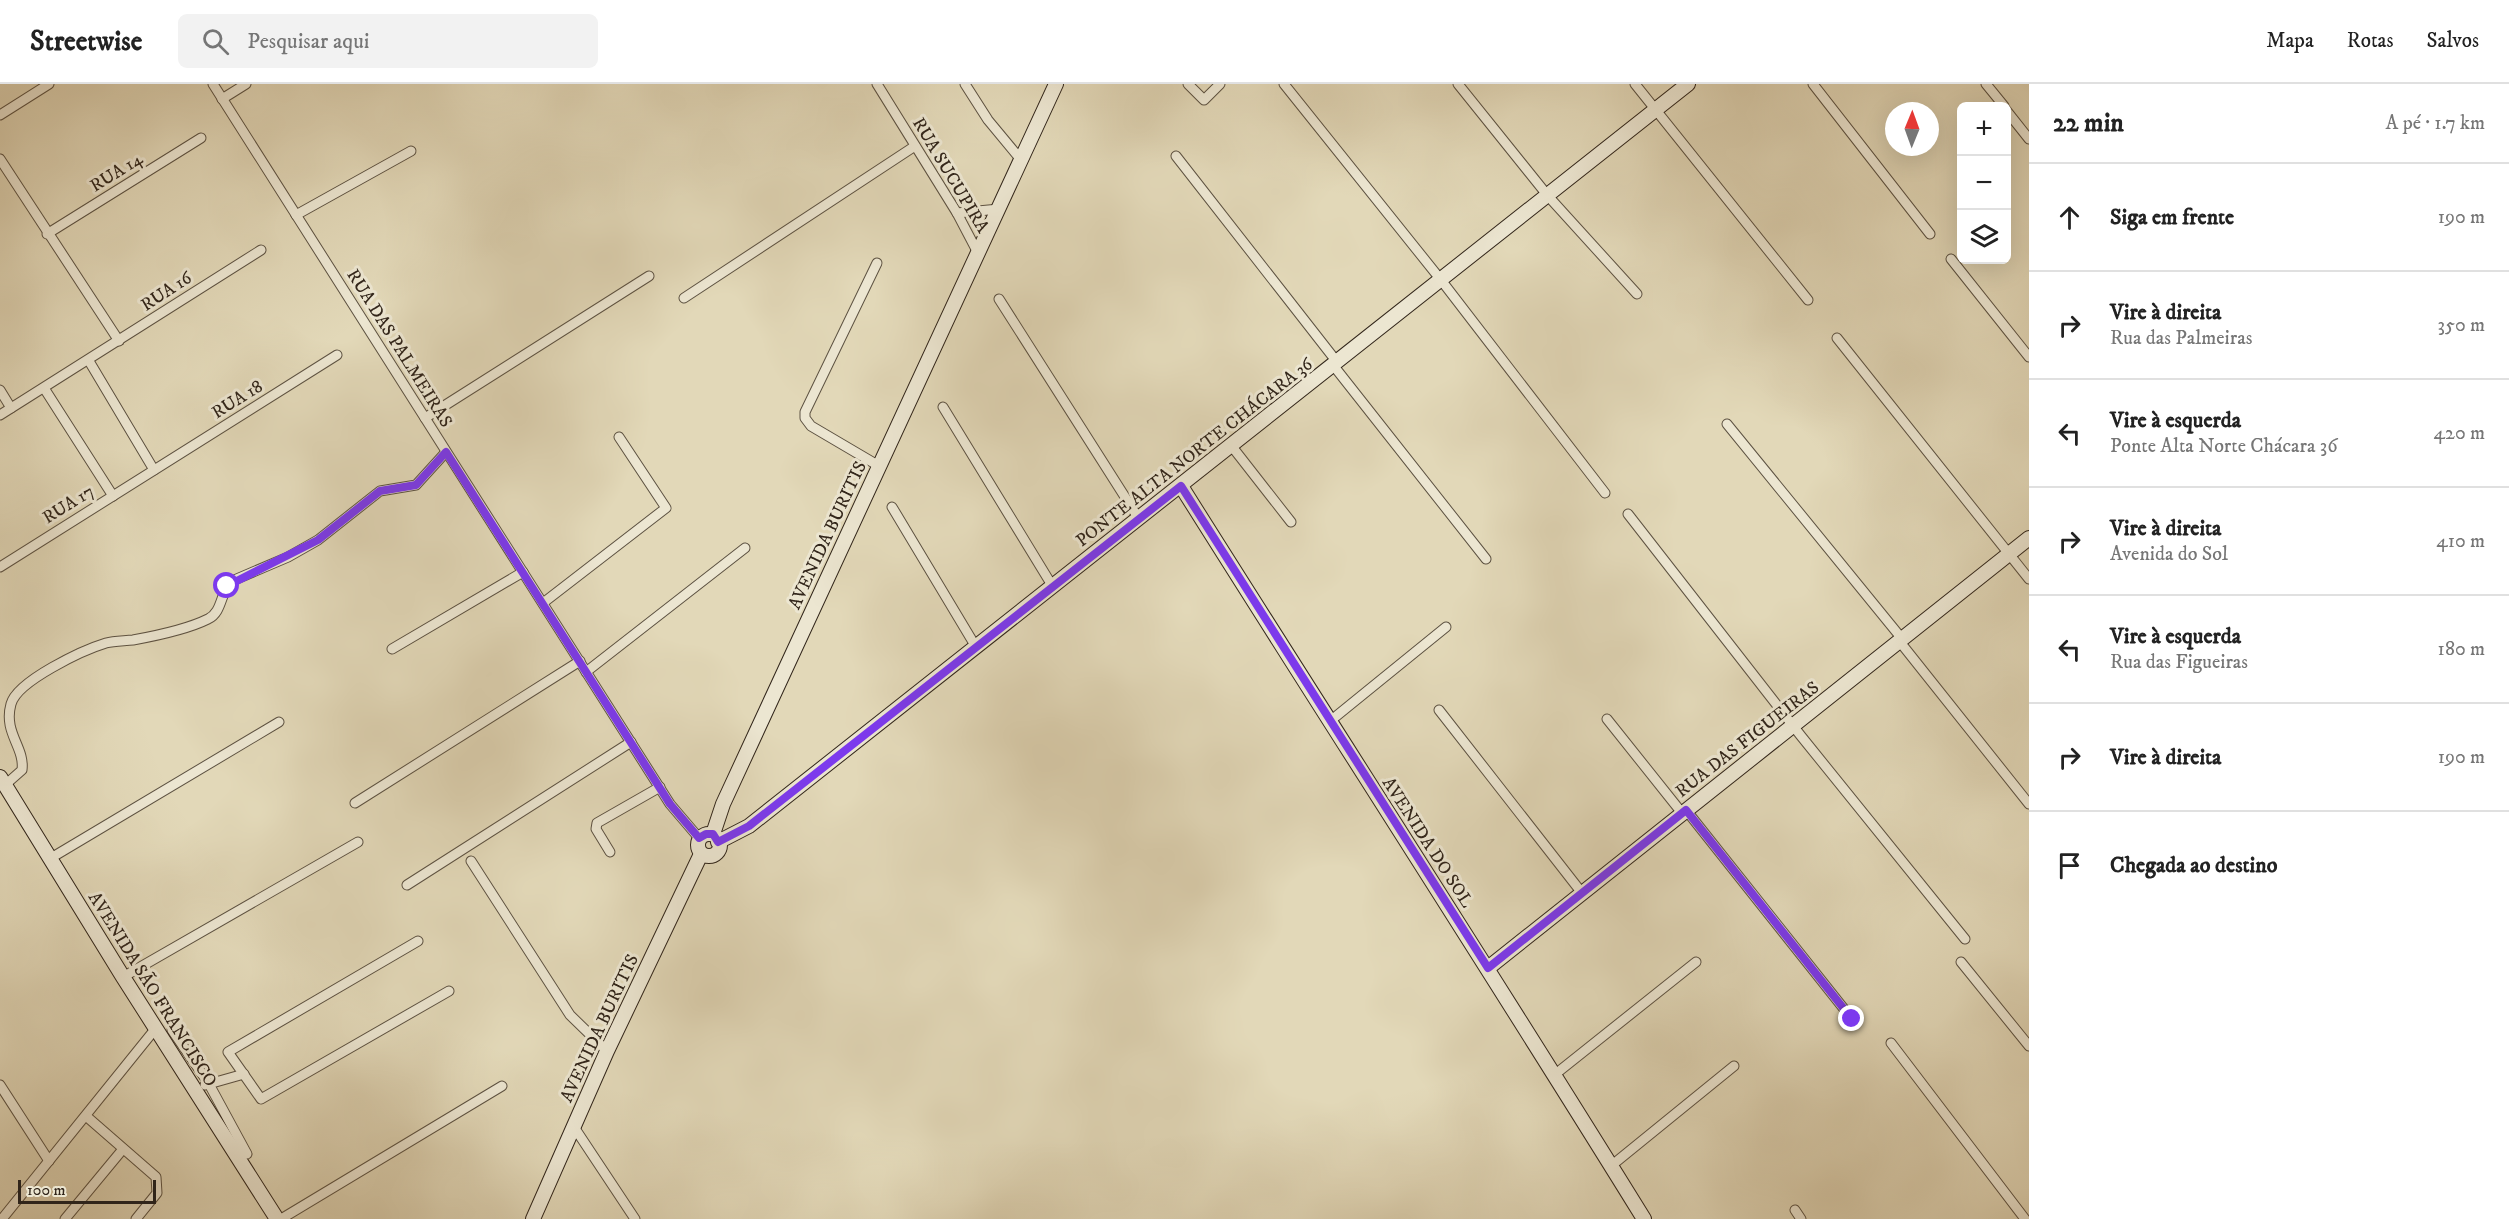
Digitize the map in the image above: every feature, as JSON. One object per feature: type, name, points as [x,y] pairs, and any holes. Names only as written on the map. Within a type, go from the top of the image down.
[{"type":"street","points":[[0,115],[49,84]]},
{"type":"street","name":"RUA DAS PALMEIRAS","points":[[213,84],[670,804],[699,838]]},
{"type":"street","points":[[222,99],[246,84]]},
{"type":"street","name":"RUA SUCUPIRA","points":[[877,84],[957,213],[978,253]]},
{"type":"street","points":[[965,84],[988,120],[1022,160]]},
{"type":"street","name":"AVENIDA BURITIS","points":[[716,838],[723,804],[1056,84]]},
{"type":"street","points":[[1188,84],[1204,100],[1220,84]]},
{"type":"street","points":[[1284,84],[1441,280],[1605,494]]},
{"type":"street","points":[[1458,84],[1548,196],[1637,294]]},
{"type":"street","points":[[1635,84],[1808,300]]},
{"type":"street","name":"PONTE ALTA NORTE CHÁCARA 36","points":[[716,838],[749,826],[1688,84]]},
{"type":"street","points":[[1813,84],[1930,234]]},
{"type":"street","points":[[1986,84],[2000,102]]},
{"type":"street","points":[[2011,116],[2029,139]]},
{"type":"street","name":"RUA 14","points":[[48,234],[201,138]]},
{"type":"street","points":[[684,298],[915,146]]},
{"type":"street","points":[[296,214],[411,151]]},
{"type":"street","points":[[1176,156],[1486,559]]},
{"type":"street","points":[[0,159],[119,341]]},
{"type":"street","points":[[957,213],[999,209]]},
{"type":"street","name":"RUA 16","points":[[0,416],[261,250]]},
{"type":"street","points":[[1951,260],[2029,357]]},
{"type":"street","points":[[877,263],[805,412],[805,418],[811,426],[879,466]]},
{"type":"street","points":[[425,418],[649,276]]},
{"type":"street","points":[[999,299],[1139,519]]},
{"type":"street","points":[[1837,338],[2029,579]]},
{"type":"street","name":"RUA 18","points":[[154,470],[337,355]]},
{"type":"street","points":[[89,361],[154,470]]},
{"type":"street","points":[[44,388],[113,496]]},
{"type":"street","points":[[0,390],[11,408]]},
{"type":"street","points":[[943,407],[1053,587]]},
{"type":"street","points":[[1727,424],[2029,804]]},
{"type":"street","points":[[543,603],[666,508],[619,437]]},
{"type":"street","points":[[1230,444],[1291,522]]},
{"type":"street","points":[[3,781],[22,770],[22,759],[9,726],[9,714],[15,694],[29,681],[102,644],[138,639],[211,618],[227,586],[232,581],[288,557],[318,540],[380,491],[416,485],[446,452]]},
{"type":"street","name":"RUA 17","points":[[0,567],[154,470]]},
{"type":"street","name":"AVENIDA DO SOL","points":[[1181,486],[1329,722],[1488,968],[1553,1076],[1644,1219]]},
{"type":"street","points":[[892,507],[976,647]]},
{"type":"street","points":[[1628,514],[1793,725],[1965,939]]},
{"type":"street","name":"RUA DAS FIGUEIRAS","points":[[1488,968],[2029,538]]},
{"type":"street","points":[[586,672],[745,548]]},
{"type":"street","points":[[392,649],[523,572]]},
{"type":"street","points":[[1329,722],[1446,627]]},
{"type":"street","points":[[355,803],[580,661]]},
{"type":"street","points":[[1439,710],[1582,893]]},
{"type":"street","points":[[1608,719],[1852,1019]]},
{"type":"street","points":[[51,858],[279,723]]},
{"type":"street","points":[[407,885],[631,742]]},
{"type":"street","name":"AVENIDA SÃO FRANCISCO","points":[[3,781],[123,977],[279,1219]]},
{"type":"street","points":[[610,852],[596,829],[597,823],[660,787]]},
{"type":"street","points":[[706,834],[716,838],[719,849],[716,855],[708,858],[701,854],[699,838],[706,834]]},
{"type":"street","points":[[123,977],[358,842]]},
{"type":"street","name":"AVENIDA BURITIS","points":[[533,1219],[607,1051],[701,854]]},
{"type":"street","points":[[471,861],[570,1015],[607,1051]]},
{"type":"street","points":[[418,941],[228,1052],[261,1099],[449,992]]},
{"type":"street","points":[[1961,962],[2029,1046]]},
{"type":"street","points":[[1553,1076],[1696,963]]},
{"type":"street","points":[[2,1219],[156,1028]]},
{"type":"street","points":[[172,1030],[209,1084],[247,1154]]},
{"type":"street","points":[[1892,1043],[2025,1219]]},
{"type":"street","points":[[1611,1166],[1734,1066]]},
{"type":"street","points":[[194,1089],[244,1074]]},
{"type":"street","points":[[0,1085],[49,1161]]},
{"type":"street","points":[[279,1219],[502,1086]]},
{"type":"street","points":[[86,1116],[153,1172],[157,1181],[157,1193],[136,1219]]},
{"type":"street","points":[[574,1127],[635,1219]]},
{"type":"street","points":[[65,1219],[123,1149]]},
{"type":"street","points":[[1795,1210],[1801,1219]]},
{"type":"route","points":[[227,586],[232,581],[288,557],[318,540],[376,493],[416,485],[446,452],[670,804],[699,838],[706,834],[713,834],[718,842],[734,836],[749,826],[1181,486],[1329,722],[1488,968],[1686,810],[1852,1019]]}]
